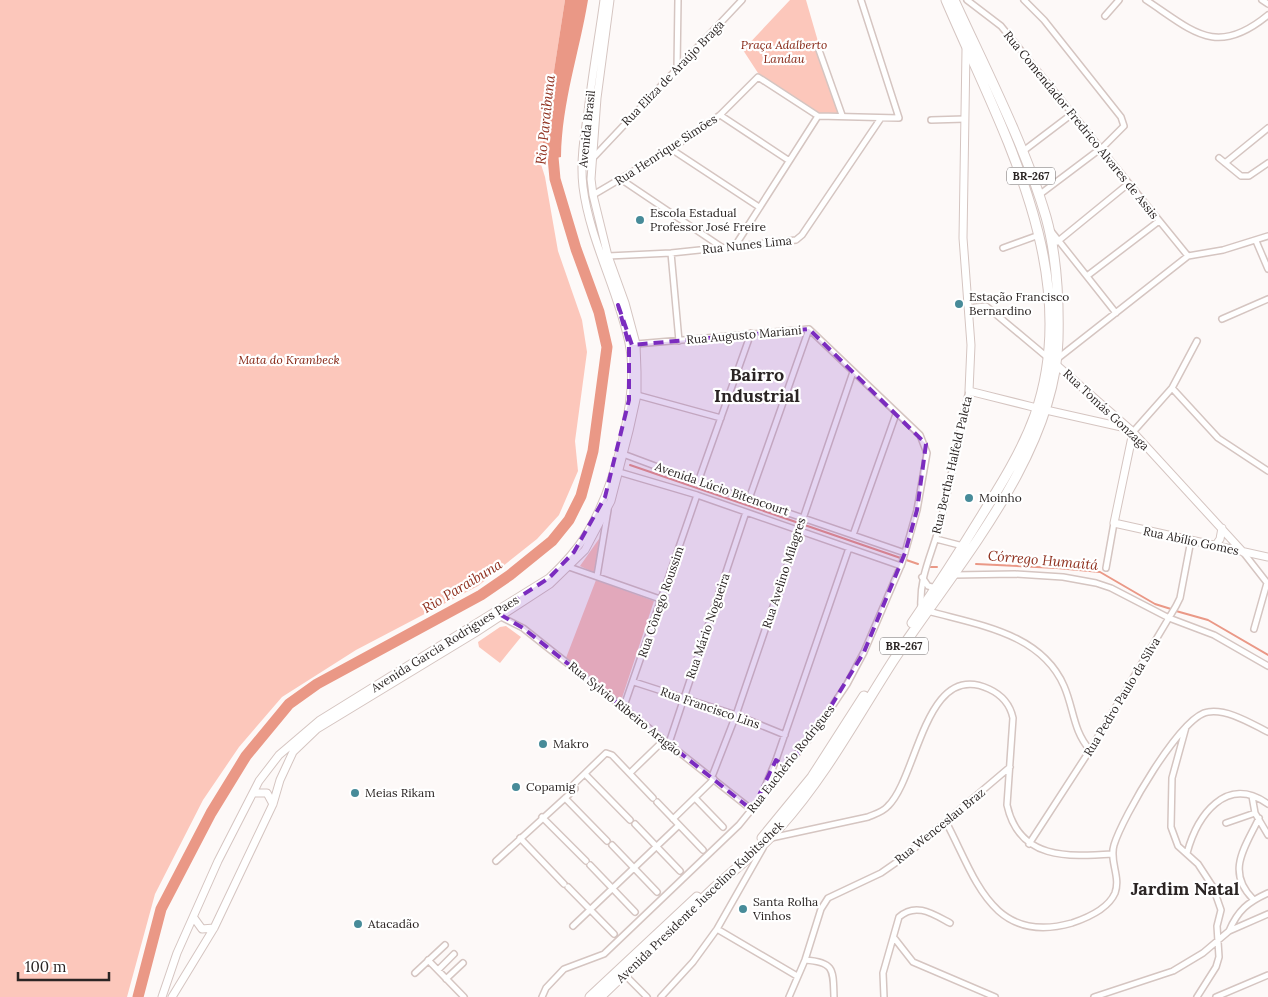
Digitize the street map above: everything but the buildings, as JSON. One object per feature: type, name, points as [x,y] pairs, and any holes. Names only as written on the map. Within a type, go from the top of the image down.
[{"type":"highway","name":"Avenida Presidente Juscelino Kubitschek","points":[[946,0],[1021,178],[1040,234],[1053,360]]},
{"type":"highway","name":"Avenida Presidente Juscelino Kubitschek","points":[[940,588],[953,575],[1022,464],[1041,409],[1053,360],[1058,304],[1053,250],[1039,196],[954,0]]},
{"type":"highway","name":"Avenida Presidente Juscelino Kubitschek","points":[[590,997],[764,836],[812,777],[940,588],[962,546],[1014,462],[1041,409]]},
{"type":"highway","name":"Avenida Presidente Juscelino Kubitschek","points":[[600,997],[769,839],[794,811],[817,780],[924,610]]},
{"type":"main road","name":"Avenida Brasil","points":[[604,0],[582,160],[583,188],[605,257]]},
{"type":"main road","name":"Avenida Brasil","points":[[605,257],[593,195],[592,146],[610,0]]},
{"type":"main road","name":"Rua Bertha Halfeld Paleta","points":[[966,47],[963,238],[970,313],[969,391]]},
{"type":"main road","name":"Avenida Garcia Rodrigues Paes","points":[[172,997],[214,928],[273,804],[280,780],[293,752],[317,729],[498,614],[549,578],[578,547],[605,498],[622,439],[632,371],[629,345],[605,257]]},
{"type":"main road","name":"Avenida Garcia Rodrigues Paes","points":[[162,997],[177,953],[218,861],[259,781],[279,755],[303,733],[550,584],[585,550],[609,505],[619,472],[637,395],[636,344],[625,303],[605,257]]},
{"type":"main road","points":[[618,305],[627,321],[633,342],[636,344]]},
{"type":"main road","name":"Rua Tomás Gonzaga","points":[[1053,360],[1133,432],[1243,552]]},
{"type":"main road","points":[[969,391],[1122,426],[1133,432],[1114,523]]},
{"type":"main road","points":[[1096,421],[1104,414],[1101,404]]},
{"type":"main road","points":[[619,472],[618,466],[622,439]]},
{"type":"main road","name":"Rua Abílio Gomes","points":[[1114,523],[1268,557]]},
{"type":"main road","points":[[1215,546],[1220,539],[1222,528]]},
{"type":"main road","points":[[569,567],[568,564],[578,551],[578,547]]},
{"type":"main road","points":[[253,793],[267,793],[273,804]]},
{"type":"main road","points":[[194,918],[202,929],[214,928]]},
{"type":"street","points":[[677,70],[678,0]]},
{"type":"street","name":"Rua Eliza de Araújo Braga","points":[[592,160],[603,146],[742,0]]},
{"type":"street","points":[[735,246],[788,160],[818,116],[899,118],[861,0]]},
{"type":"street","name":"Rua Comendador Fredrico Alvares de Assis","points":[[967,0],[1001,26],[1188,256]]},
{"type":"street","points":[[1024,0],[1044,20],[1124,122],[1123,130],[1039,196]]},
{"type":"street","points":[[1105,16],[1119,0]]},
{"type":"street","points":[[1146,0],[1197,34],[1216,39],[1227,38],[1241,33],[1268,15]]},
{"type":"street","points":[[1262,0],[1268,4]]},
{"type":"street","points":[[818,50],[842,116]]},
{"type":"street","name":"Rua Henrique Simões","points":[[593,195],[622,180],[720,115],[755,78],[760,77],[818,116]]},
{"type":"street","points":[[1021,152],[1072,114]]},
{"type":"street","points":[[720,115],[788,160]]},
{"type":"street","name":"Rua Nunes Lima","points":[[605,257],[793,242],[799,238],[881,118]]},
{"type":"street","points":[[931,120],[965,119]]},
{"type":"street","points":[[1224,163],[1268,128]]},
{"type":"street","points":[[592,146],[603,146]]},
{"type":"street","points":[[671,149],[759,207]]},
{"type":"street","points":[[1219,158],[1241,176],[1249,176],[1268,163]]},
{"type":"street","points":[[622,180],[720,247]]},
{"type":"street","points":[[1053,250],[1059,240],[1128,184]]},
{"type":"street","points":[[1087,276],[1159,221]]},
{"type":"street","points":[[1048,227],[1116,312]]},
{"type":"street","points":[[1004,248],[1040,234]]},
{"type":"street","points":[[1053,360],[1188,256],[1224,250],[1268,236]]},
{"type":"street","points":[[1256,241],[1268,269]]},
{"type":"street","points":[[671,253],[679,341]]},
{"type":"street","points":[[1222,319],[1268,299]]},
{"type":"street","name":"Rua Tomás Gonzaga","points":[[970,313],[976,307],[986,306],[1053,360]]},
{"type":"street","points":[[749,499],[809,329]]},
{"type":"street","name":"Rua Augusto Mariani","points":[[636,344],[809,329],[920,435],[926,444]]},
{"type":"street","points":[[698,482],[751,333]]},
{"type":"street","points":[[1133,432],[1172,388],[1197,342]]},
{"type":"street","name":"Rua Avelino Milagres","points":[[714,777],[853,372]]},
{"type":"street","points":[[1172,388],[1218,438],[1268,471]]},
{"type":"street","name":"Rua Bertha Halfeld Paleta","points":[[924,610],[920,590],[922,577],[936,539],[969,391]]},
{"type":"street","points":[[637,395],[721,418]]},
{"type":"street","points":[[853,535],[896,414]]},
{"type":"street","name":"Rua Euchério Rodrigues","points":[[542,997],[546,988],[564,969],[604,954],[752,810],[817,730],[847,684],[875,627],[902,564],[917,510],[927,453],[926,444]]},
{"type":"street","name":"Avenida Lúcio Bitencourt","points":[[623,454],[905,554]]},
{"type":"street","name":"Avenida Lúcio Bitencourt","points":[[619,472],[697,495],[849,548],[902,564]]},
{"type":"street","name":"Rua Cônego Roussim","points":[[623,709],[634,682],[660,599],[697,495]]},
{"type":"street","name":"Avenida Garcia Rodrigues Paes","points":[[597,576],[609,505]]},
{"type":"street","name":"Rua Mário Nogueira","points":[[667,740],[683,699],[746,512]]},
{"type":"street","points":[[1106,568],[1114,523]]},
{"type":"street","points":[[936,539],[962,546]]},
{"type":"street","name":"Rua Pedro Paulo da Silva","points":[[1029,844],[1090,750],[1171,616],[1180,598],[1191,540]]},
{"type":"street","points":[[760,800],[785,735],[849,548]]},
{"type":"street","name":"Rua Tomás Gonzaga","points":[[1243,552],[1268,584]]},
{"type":"street","points":[[569,567],[660,599]]},
{"type":"street","points":[[953,575],[1014,574],[1080,580],[1111,588],[1214,635],[1268,666]]},
{"type":"street","points":[[922,577],[928,586],[940,588]]},
{"type":"street","points":[[1254,629],[1268,584]]},
{"type":"street","points":[[924,610],[1012,635],[1047,661],[1061,680],[1070,699],[1080,738],[1090,750]]},
{"type":"street","name":"Rua Sylvio Ribeiro Aragão","points":[[498,614],[523,628],[623,709],[667,740],[714,777],[752,810]]},
{"type":"street","name":"Rua Francisco Lins","points":[[634,682],[736,715],[785,735]]},
{"type":"street","points":[[661,997],[693,962],[717,929],[746,875],[769,839],[868,817],[882,812],[894,799],[906,778],[926,722],[934,707],[950,691],[964,686],[979,686],[990,689],[1010,705],[1013,718],[1007,805],[1010,817],[1020,834],[1029,844],[1043,850],[1071,856],[1113,854]]},
{"type":"street","points":[[946,822],[974,880],[990,904],[1009,917],[1034,926],[1058,926],[1074,922],[1092,915],[1105,906],[1115,892],[1117,884],[1113,854],[1116,838],[1136,800],[1187,723],[1203,713],[1219,712],[1238,718],[1268,732]]},
{"type":"street","points":[[1187,723],[1172,778],[1170,798],[1171,827],[1175,841],[1198,864],[1217,894],[1220,910],[1217,926],[1220,950],[1216,967],[1197,997]]},
{"type":"street","points":[[630,773],[667,740]]},
{"type":"street","points":[[496,861],[542,817],[575,789],[574,784],[606,753],[609,753],[630,773],[703,850]]},
{"type":"street","points":[[776,760],[787,768]]},
{"type":"street","name":"Rua Wenceslau Braz","points":[[789,997],[805,960],[820,909],[828,898],[881,873],[915,849],[1010,767]]},
{"type":"street","points":[[585,774],[680,871]]},
{"type":"street","points":[[673,819],[714,777]]},
{"type":"street","points":[[1187,853],[1198,824],[1212,806],[1226,796],[1236,794],[1252,796],[1268,804]]},
{"type":"street","points":[[1252,796],[1255,813],[1268,835]]},
{"type":"street","points":[[565,798],[657,892]]},
{"type":"street","points":[[695,798],[723,827]]},
{"type":"street","points":[[1226,823],[1255,813]]},
{"type":"street","points":[[542,817],[635,912]]},
{"type":"street","points":[[1252,899],[1242,884],[1240,862],[1241,852],[1259,818]]},
{"type":"street","points":[[573,926],[679,825]]},
{"type":"street","points":[[520,838],[614,934]]},
{"type":"street","points":[[738,866],[743,869],[746,875]]},
{"type":"street","points":[[1229,931],[1238,913],[1252,899],[1268,893]]},
{"type":"street","points":[[884,997],[883,973],[899,917],[911,909],[930,912],[950,923]]},
{"type":"street","points":[[1094,997],[1172,970],[1203,953],[1229,931],[1268,914]]},
{"type":"street","points":[[717,929],[797,976]]},
{"type":"street","points":[[894,939],[913,962],[994,997]]},
{"type":"street","points":[[415,972],[445,945]]},
{"type":"street","points":[[438,970],[454,954]]},
{"type":"street","points":[[428,960],[464,997]]},
{"type":"street","points":[[805,960],[821,961],[830,966],[834,997]]},
{"type":"street","points":[[446,979],[463,963]]},
{"type":"street","points":[[624,974],[647,997]]},
{"type":"street","points":[[1216,997],[1268,975]]},
{"type":"highlighted area","points":[[618,305],[632,345],[809,329],[926,444],[917,510],[905,553],[864,652],[817,729],[787,768],[776,760],[752,810],[523,628],[496,612],[549,578],[574,552],[605,497],[629,400],[629,345]]},
{"type":"green space","name":"Mata do Krambeck","points":[[0,0],[565,0],[540,161],[545,177],[558,251],[582,320],[587,352],[575,441],[578,471],[559,515],[537,539],[478,586],[356,650],[282,697],[239,747],[203,800],[155,894],[127,997],[0,997]]},
{"type":"green space","name":"Praça Adalberto Landau","points":[[790,0],[806,0],[839,114],[819,114],[758,73],[743,50]]},
{"type":"green space","points":[[601,536],[596,574],[580,566]]},
{"type":"green space","points":[[596,580],[654,601],[621,701],[566,658]]},
{"type":"green space","points":[[506,626],[521,637],[500,663],[479,647],[478,642],[500,627]]},
{"type":"shaded area","points":[[565,0],[588,0],[564,116],[561,157],[540,161]]},
{"type":"waterway","name":"Rio Paraibuna","points":[[138,997],[161,909],[211,813],[246,756],[289,704],[317,684],[481,595],[510,575],[552,541],[569,520],[581,496],[593,451],[607,347],[599,312],[576,249],[555,179],[553,157],[555,142]]},
{"type":"waterway","name":"Córrego Humaitá","points":[[630,465],[918,564]]},
{"type":"waterway","name":"Córrego Humaitá","points":[[976,564],[1100,572],[1155,604],[1171,609]]},
{"type":"waterway","name":"Córrego Humaitá","points":[[928,567],[937,567]]},
{"type":"waterway","name":"Córrego Humaitá","points":[[1176,611],[1208,620],[1268,655]]},
{"type":"place","name":"Escola Estadual Professor José Freire","points":[[640,220]]},
{"type":"place","name":"Estação Francisco Bernardino","points":[[959,304]]},
{"type":"place","name":"Moinho","points":[[969,498]]},
{"type":"place","name":"Makro","points":[[543,744]]},
{"type":"place","name":"Copamig","points":[[516,787]]},
{"type":"place","name":"Meias Rikam","points":[[355,793]]},
{"type":"place","name":"Santa Rolha Vinhos","points":[[743,909]]},
{"type":"place","name":"Atacadão","points":[[358,924]]},
{"type":"district","name":"Bairro Industrial","points":[[757,385]]},
{"type":"district","name":"Jardim Natal","points":[[1185,889]]}]
